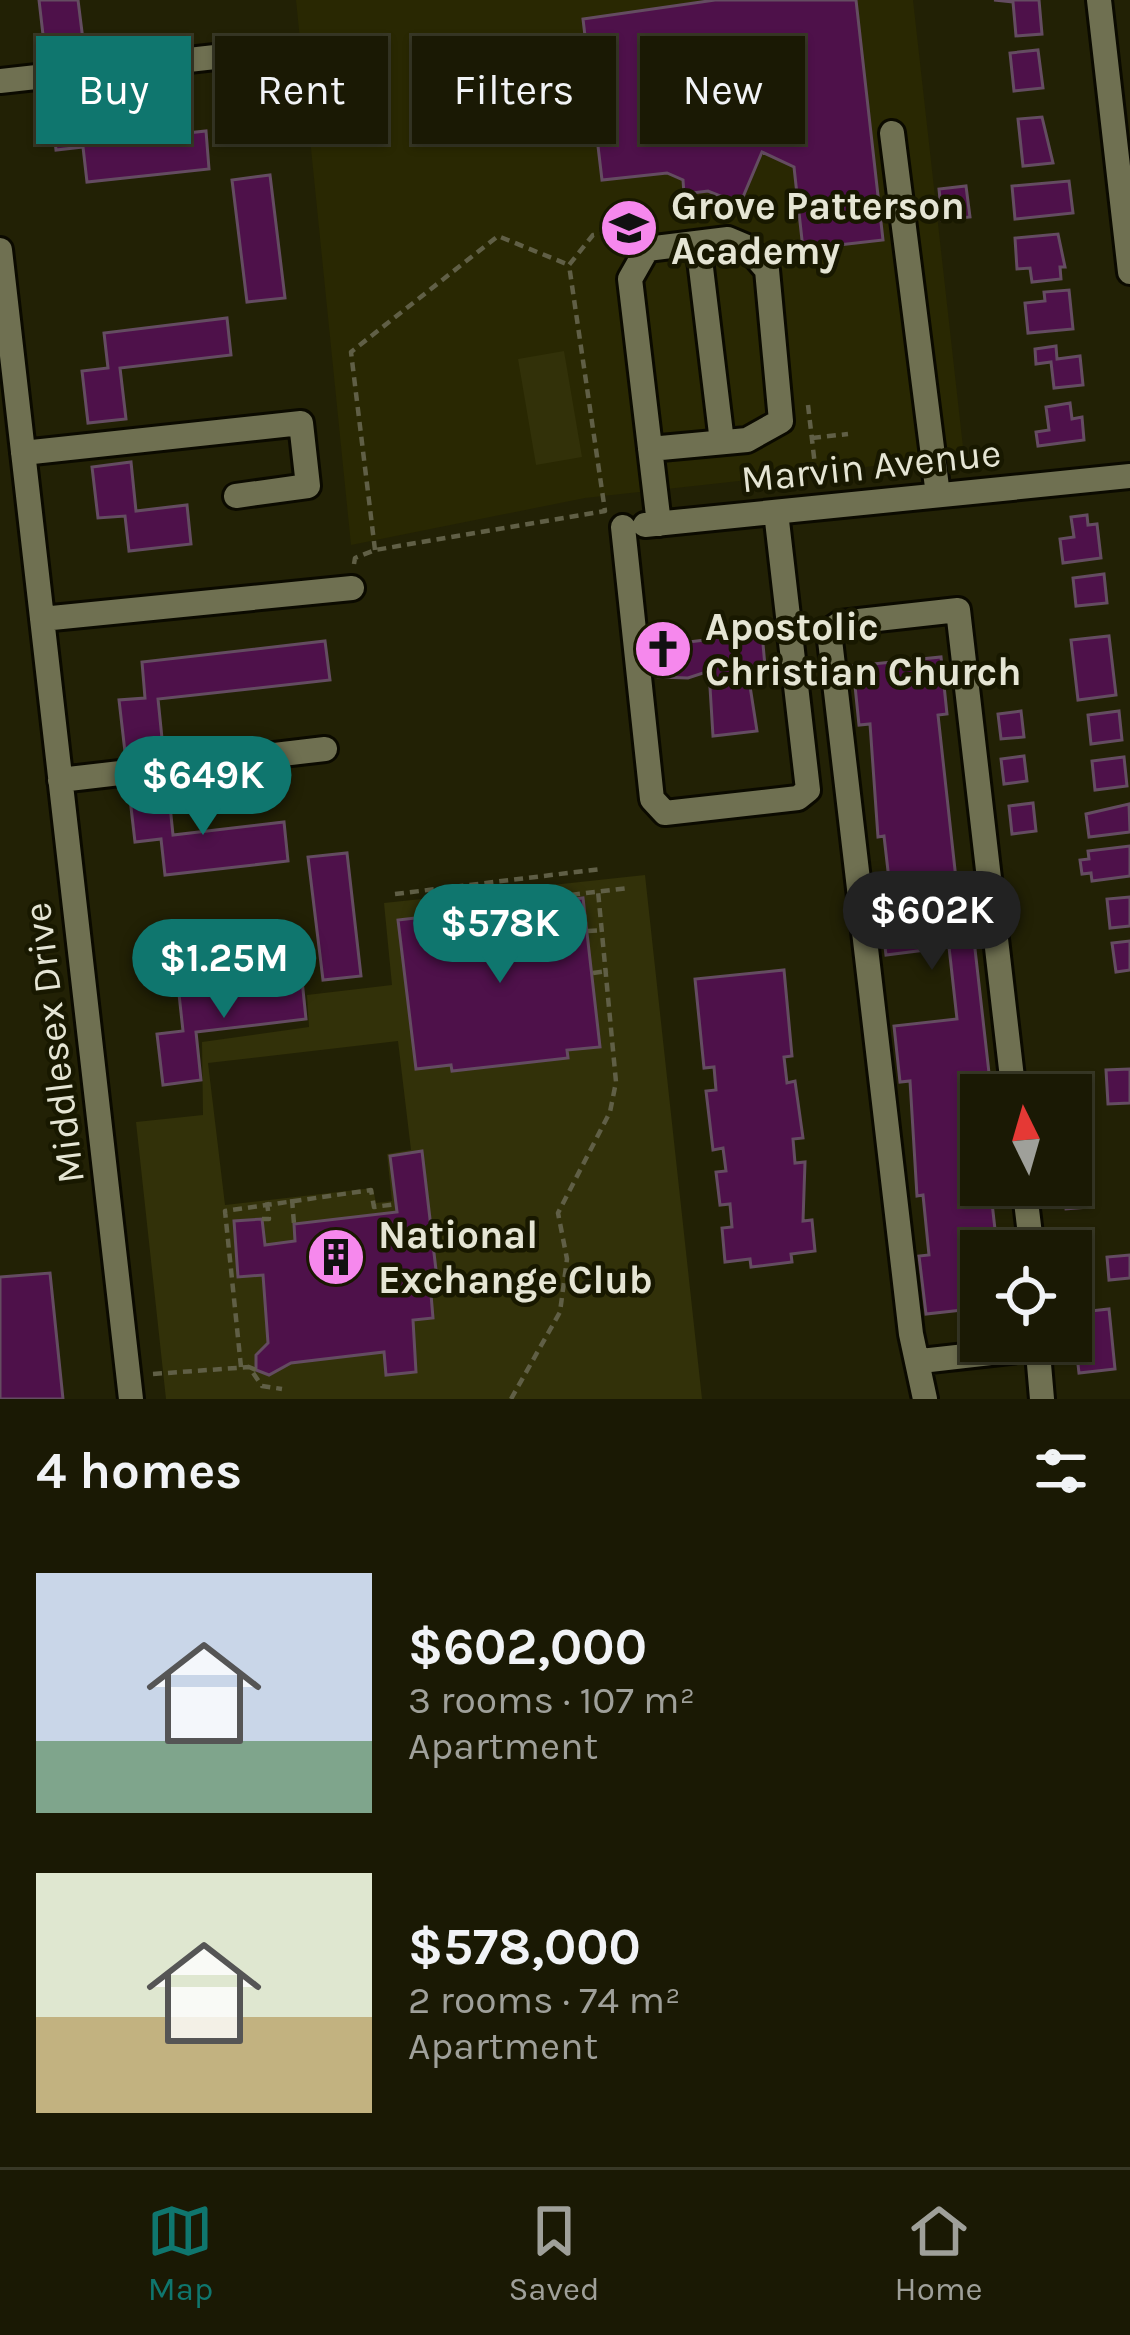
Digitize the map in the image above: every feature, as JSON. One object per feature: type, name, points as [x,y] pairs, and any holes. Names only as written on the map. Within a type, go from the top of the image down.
[{"type":"street","points":[[1099,0],[1130,272]]},
{"type":"street","points":[[0,81],[215,57]]},
{"type":"street","points":[[892,134],[938,495]]},
{"type":"street","points":[[650,448],[767,434],[781,422],[767,270],[747,247],[728,239],[647,249],[630,279],[650,448],[659,524]]},
{"type":"street","points":[[698,243],[722,442]]},
{"type":"street","name":"Middlesex Drive","points":[[0,250],[130,1387]]},
{"type":"street","points":[[23,453],[301,423],[308,486],[236,496]]},
{"type":"street","name":"Marvin Avenue","points":[[776,512],[808,790],[798,799],[665,813],[652,800],[621,528],[938,495],[1130,476]]},
{"type":"street","points":[[42,619],[352,588]]},
{"type":"street","points":[[925,1399],[911,1334],[830,640],[832,629],[841,623],[958,610],[1012,1074]]},
{"type":"street","points":[[60,780],[325,748]]},
{"type":"street","points":[[920,1361],[960,1355]]},
{"type":"street","points":[[1038,1362],[1042,1399]]},
{"type":"path","points":[[352,588],[355,558],[375,550],[605,511],[569,265],[593,235],[641,230]]},
{"type":"path","points":[[375,550],[351,352],[498,236],[569,265]]},
{"type":"path","points":[[788,260],[826,256]]},
{"type":"path","points":[[808,405],[818,485]]},
{"type":"path","points":[[812,438],[848,434]]},
{"type":"path","points":[[395,894],[601,869]]},
{"type":"path","points":[[490,884],[495,928]]},
{"type":"path","points":[[437,911],[628,888]]},
{"type":"path","points":[[512,1399],[560,1312],[566,1259],[558,1213],[610,1112],[617,1062],[598,891]]},
{"type":"path","points":[[588,932],[603,930]]},
{"type":"path","points":[[593,973],[608,971]]},
{"type":"path","points":[[275,1399],[278,1389],[256,1381],[249,1368],[223,1218],[230,1207],[371,1190],[374,1207],[396,1204]]},
{"type":"path","points":[[292,1199],[293,1224]]},
{"type":"path","points":[[262,1219],[269,1219],[267,1202]]},
{"type":"path","points":[[130,1387],[249,1368]]},
{"type":"shaded area","name":"Grove Patterson Academy","points":[[296,0],[913,0],[964,456],[585,498],[351,545],[311,144],[388,144],[388,36],[300,36]]},
{"type":"shaded area","points":[[564,351],[582,457],[536,465],[518,359]]},
{"type":"shaded area","points":[[645,875],[702,1399],[166,1399],[136,1122],[203,1115],[202,1042],[309,1027],[307,995],[392,985],[384,903]],"holes":[[[583,899],[600,1046],[567,1050],[567,1058],[453,1071],[451,1065],[416,1068],[399,920],[482,910],[486,929],[502,928],[500,908]],[[398,1041],[411,1150],[387,1154],[392,1201],[376,1203],[373,1188],[225,1205],[208,1063]],[[397,1212],[436,1270],[429,1271],[433,1317],[413,1320],[386,1375],[384,1352],[291,1363],[269,1375],[256,1370],[256,1355],[268,1343],[263,1275],[235,1221],[262,1219],[265,1245],[295,1241],[294,1224]]]},
{"type":"building","points":[[39,0],[78,0],[82,36],[43,36]]},
{"type":"building","points":[[715,0],[856,0],[883,240],[803,249],[794,167],[762,152],[740,204],[708,191],[684,194],[683,180],[667,173],[602,180],[598,144],[616,144],[616,36],[585,36],[583,19]]},
{"type":"building","points":[[994,0],[1039,0],[1042,34],[1016,36],[1013,2]]},
{"type":"building","points":[[1038,50],[1043,88],[1014,91],[1010,53]]},
{"type":"building","points":[[1042,117],[1053,163],[1023,166],[1018,119]]},
{"type":"building","points":[[206,131],[209,169],[87,182],[83,147],[56,150],[55,144],[191,144],[191,133]]},
{"type":"building","points":[[270,175],[285,298],[247,302],[232,180]]},
{"type":"building","points":[[1069,181],[1073,213],[1015,219],[1012,186]]},
{"type":"building","points":[[966,186],[970,217],[942,220],[939,189]]},
{"type":"building","points":[[1058,234],[1065,267],[1060,267],[1061,279],[1032,282],[1030,268],[1017,269],[1015,238]]},
{"type":"building","points":[[1069,290],[1073,329],[1028,333],[1025,303],[1045,301],[1044,292]]},
{"type":"building","points":[[227,318],[231,355],[120,368],[126,419],[88,423],[82,371],[108,368],[104,333]]},
{"type":"building","points":[[1056,346],[1057,359],[1080,356],[1083,385],[1054,388],[1051,362],[1036,364],[1035,349]]},
{"type":"building","points":[[1070,403],[1072,419],[1082,417],[1084,440],[1038,446],[1036,432],[1049,430],[1046,407]]},
{"type":"building","points":[[131,462],[136,511],[187,505],[191,544],[129,551],[125,516],[98,518],[92,467]]},
{"type":"building","points":[[1087,515],[1088,525],[1097,524],[1101,558],[1063,563],[1060,539],[1074,537],[1071,517]]},
{"type":"building","points":[[1104,574],[1107,603],[1076,606],[1073,578]]},
{"type":"building","name":"Apostolic Christian Church","points":[[735,629],[736,635],[762,633],[765,666],[747,667],[757,731],[713,736],[709,671],[688,678],[658,677],[655,646],[705,640],[714,637],[713,631]]},
{"type":"building","points":[[1109,636],[1116,695],[1078,700],[1071,640]]},
{"type":"building","points":[[325,641],[330,680],[158,699],[163,748],[125,752],[119,700],[145,698],[142,662]]},
{"type":"building","points":[[941,657],[947,714],[938,715],[957,888],[968,887],[989,1073],[960,1074],[960,1206],[992,1206],[995,1230],[960,1230],[960,1310],[926,1314],[919,1256],[929,1255],[923,1195],[917,1196],[910,1081],[900,1082],[894,1026],[957,1019],[949,947],[886,955],[879,898],[891,897],[884,836],[878,837],[870,724],[859,725],[853,666]]},
{"type":"building","points":[[1021,711],[1024,737],[1001,739],[998,714]]},
{"type":"building","points":[[1119,711],[1122,740],[1091,744],[1088,715]]},
{"type":"building","points":[[1024,756],[1027,781],[1004,784],[1001,759]]},
{"type":"building","points":[[1124,757],[1127,786],[1095,790],[1092,761]]},
{"type":"building","points":[[168,786],[173,835],[284,822],[288,861],[165,875],[161,839],[135,842],[129,790]]},
{"type":"building","points":[[1033,803],[1036,831],[1012,834],[1009,806]]},
{"type":"building","points":[[1129,804],[1130,832],[1089,837],[1086,814]]},
{"type":"building","points":[[1130,846],[1130,876],[1092,881],[1091,873],[1082,874],[1080,860],[1089,859],[1088,851]]},
{"type":"building","points":[[347,853],[361,976],[323,980],[308,857]]},
{"type":"building","points":[[1130,897],[1130,926],[1110,928],[1107,899]]},
{"type":"building","points":[[583,898],[600,1047],[567,1050],[568,1058],[452,1071],[451,1065],[416,1069],[398,920],[483,910],[486,929],[495,929],[502,928],[499,908]]},
{"type":"building","points":[[1130,941],[1130,970],[1116,972],[1112,943]]},
{"type":"building","points":[[784,970],[792,1056],[784,1057],[787,1083],[795,1081],[803,1138],[793,1139],[795,1163],[805,1162],[803,1221],[812,1220],[815,1251],[791,1254],[792,1262],[751,1267],[750,1259],[725,1262],[722,1228],[732,1227],[730,1204],[720,1205],[716,1172],[726,1171],[723,1148],[713,1150],[706,1091],[716,1090],[714,1067],[704,1068],[695,979]]},
{"type":"building","points":[[302,980],[306,1019],[196,1032],[201,1080],[163,1085],[157,1034],[183,1031],[179,994]]},
{"type":"building","points":[[1130,1069],[1130,1103],[1108,1104],[1106,1070]]},
{"type":"building","name":"National Exchange Club","points":[[422,1151],[436,1270],[429,1271],[433,1318],[413,1320],[416,1372],[386,1375],[384,1352],[291,1363],[269,1375],[256,1370],[256,1355],[268,1343],[263,1275],[238,1277],[234,1221],[262,1219],[265,1245],[295,1241],[294,1224],[397,1212],[390,1156]]},
{"type":"building","points":[[1130,1255],[1130,1278],[1109,1280],[1107,1257]]},
{"type":"building","points":[[50,1273],[63,1399],[0,1399],[0,1277]]},
{"type":"building","points":[[1109,1309],[1115,1369],[1079,1373],[1078,1362],[1092,1362],[1092,1311]]},
{"type":"place","name":"Grove Patterson Academy","points":[[629,228]]},
{"type":"place","name":"Apostolic Christian Church","points":[[663,649]]},
{"type":"place","name":"National Exchange Club","points":[[336,1257]]}]
